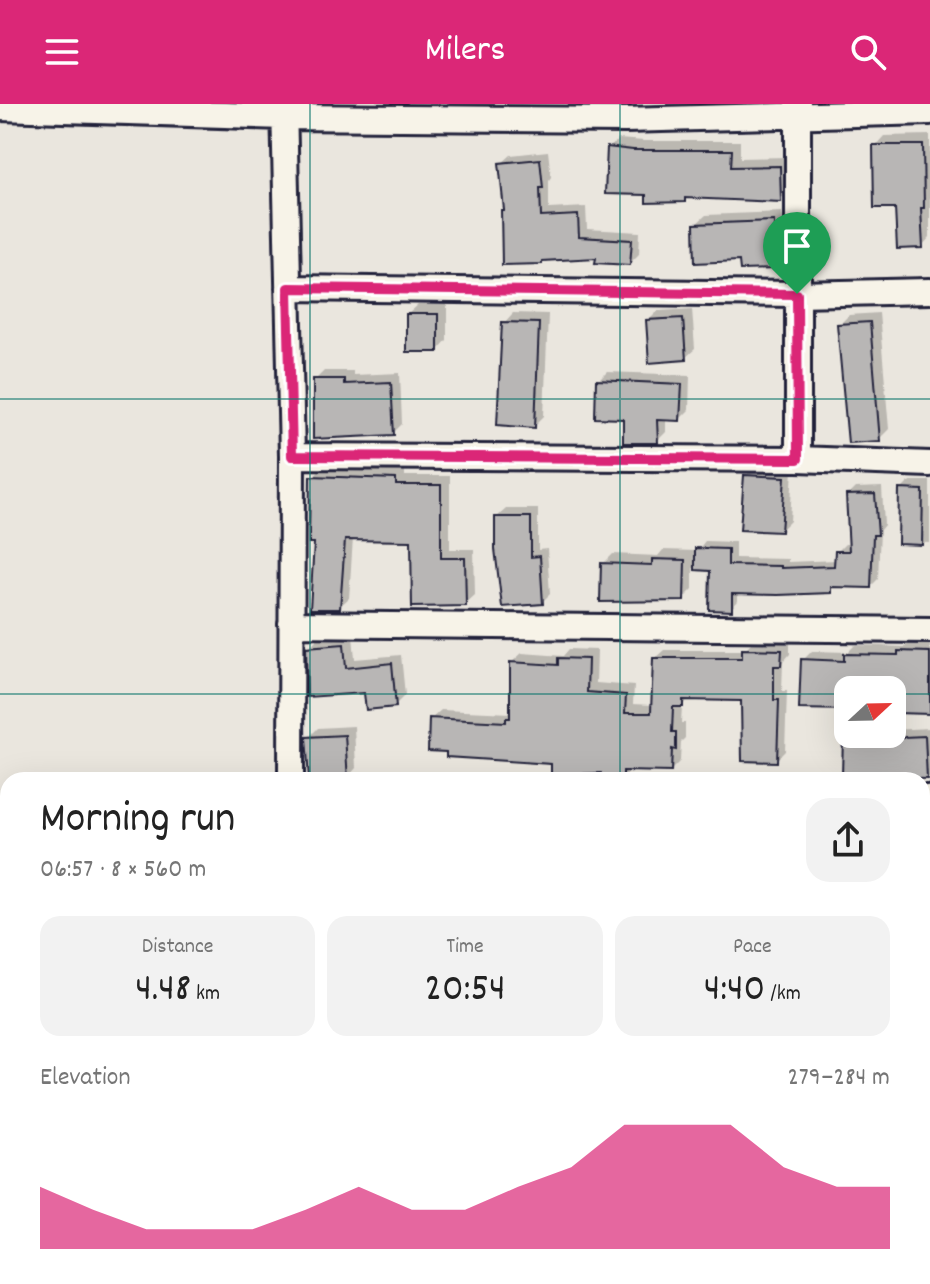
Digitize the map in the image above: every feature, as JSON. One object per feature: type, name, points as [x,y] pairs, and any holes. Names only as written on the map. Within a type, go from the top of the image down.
[{"type":"street","points":[[0,108],[930,112]]},
{"type":"street","points":[[284,110],[292,456],[291,772]]},
{"type":"street","points":[[798,110],[798,459]]},
{"type":"street","points":[[288,288],[797,294],[930,291]]},
{"type":"street","points":[[292,456],[798,459],[930,464]]},
{"type":"street","points":[[291,624],[930,630]]},
{"type":"street","points":[[930,1055],[930,1100]]},
{"type":"building","points":[[873,145],[923,145],[923,248],[897,249],[895,208],[874,208]]},
{"type":"building","points":[[607,147],[732,150],[731,167],[780,166],[781,202],[685,198],[685,202],[646,203],[646,195],[605,194]]},
{"type":"building","points":[[540,159],[543,188],[540,188],[541,217],[578,215],[579,237],[632,240],[630,265],[595,263],[596,258],[502,265],[501,210],[504,210],[499,163]]},
{"type":"building","points":[[774,221],[775,269],[740,270],[739,261],[695,263],[694,224]]},
{"type":"building","points":[[406,314],[438,314],[438,352],[406,352]]},
{"type":"building","points":[[683,318],[686,360],[649,363],[646,320]]},
{"type":"building","points":[[502,322],[539,323],[535,428],[497,425]]},
{"type":"building","points":[[870,322],[880,441],[848,443],[837,324]]},
{"type":"building","points":[[313,379],[344,379],[344,384],[391,382],[394,435],[313,439]]},
{"type":"building","points":[[596,380],[682,384],[680,421],[657,420],[658,443],[623,443],[623,419],[595,418]]},
{"type":"building","points":[[744,475],[785,477],[781,532],[740,530]]},
{"type":"building","points":[[310,476],[396,479],[396,485],[441,485],[441,558],[465,558],[466,606],[412,607],[411,541],[345,540],[340,609],[310,609],[314,543],[309,543]]},
{"type":"building","points":[[899,489],[923,490],[922,545],[898,544]]},
{"type":"building","points":[[875,494],[878,535],[873,535],[871,588],[831,587],[831,593],[732,594],[732,611],[709,610],[710,571],[695,570],[695,548],[728,549],[728,565],[781,568],[834,566],[835,551],[849,551],[846,495]]},
{"type":"building","points":[[495,517],[531,517],[531,557],[540,556],[543,604],[502,607],[495,549]]},
{"type":"building","points":[[652,559],[685,560],[684,601],[600,602],[601,563],[652,565]]},
{"type":"building","points":[[344,644],[346,668],[392,663],[396,707],[366,710],[364,693],[307,697],[306,647]]},
{"type":"building","points":[[742,649],[782,650],[781,666],[774,666],[774,700],[779,700],[777,762],[742,761],[741,701],[683,700],[683,707],[673,707],[672,732],[676,732],[676,750],[672,749],[671,772],[551,772],[551,764],[446,757],[446,752],[428,751],[429,718],[506,722],[506,718],[510,718],[510,662],[558,665],[558,658],[588,659],[587,692],[626,695],[625,713],[651,713],[653,658],[742,658]]},
{"type":"building","points":[[898,651],[930,652],[930,714],[906,713],[906,676],[834,676],[834,710],[799,709],[801,659],[844,661],[844,654],[898,655]]},
{"type":"building","points":[[345,735],[347,772],[308,772],[306,737]]},
{"type":"building","points":[[925,736],[927,772],[842,772],[843,748],[906,748],[906,737]]},
{"type":"route","points":[[288,288],[797,294],[798,459],[292,456],[288,288]]}]
